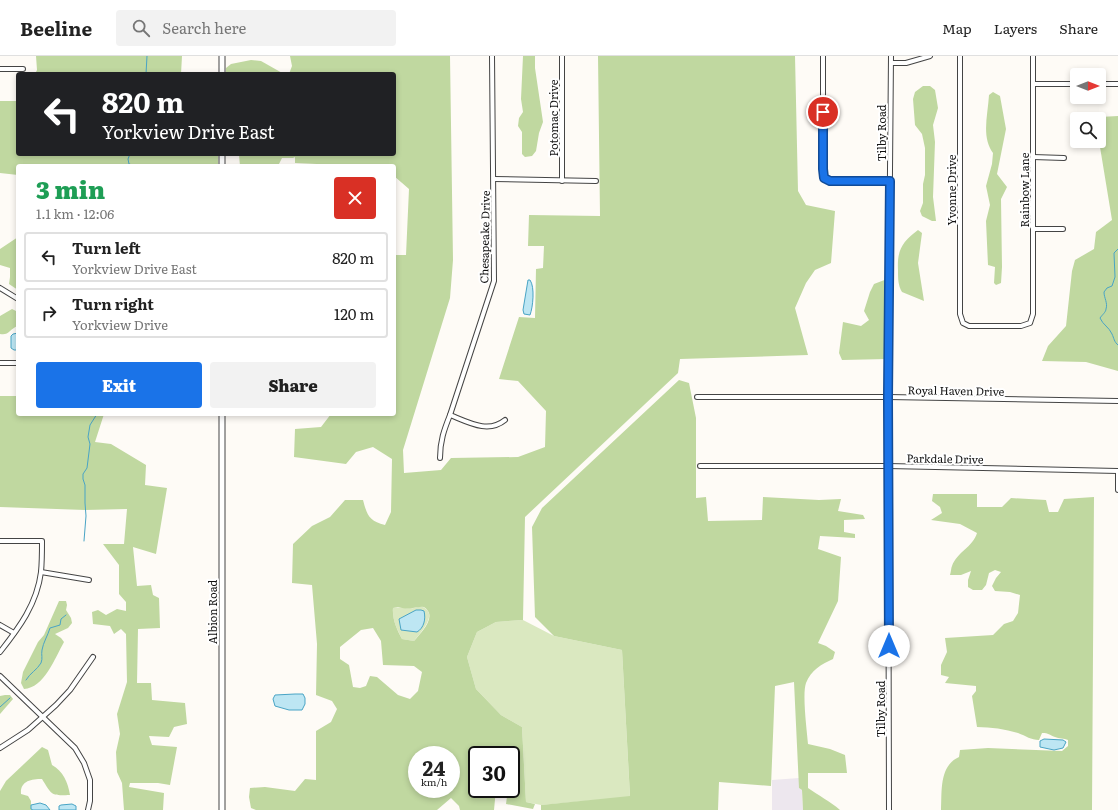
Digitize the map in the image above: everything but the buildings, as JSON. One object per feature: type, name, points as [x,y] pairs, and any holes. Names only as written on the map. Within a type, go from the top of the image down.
[{"type":"street","points":[[222,56],[222,72]]},
{"type":"street","name":"Chesapeake Drive","points":[[440,458],[440,444],[494,281],[492,56]]},
{"type":"street","name":"Potomac Drive","points":[[562,56],[562,181]]},
{"type":"street","points":[[823,56],[824,178],[830,181],[890,181]]},
{"type":"street","name":"Tilby Road","points":[[889,810],[888,397],[891,56]]},
{"type":"street","points":[[891,63],[906,63],[930,56]]},
{"type":"street","name":"Yvonne Drive","points":[[960,56],[960,314],[963,323],[969,326],[1021,326],[1030,323]]},
{"type":"street","name":"Rainbow Lane","points":[[1030,323],[1033,314],[1033,56]]},
{"type":"street","points":[[0,69],[23,69]]},
{"type":"street","points":[[1033,84],[1070,84]]},
{"type":"street","points":[[1106,84],[1118,84]]},
{"type":"street","points":[[1033,157],[1064,158]]},
{"type":"street","points":[[494,179],[596,181]]},
{"type":"street","points":[[1033,229],[1063,229]]},
{"type":"street","points":[[0,288],[16,298]]},
{"type":"street","points":[[0,363],[16,362]]},
{"type":"street","name":"Royal Haven Drive","points":[[697,397],[888,397],[1118,401]]},
{"type":"street","points":[[450,415],[486,428],[498,426],[504,420]]},
{"type":"street","name":"Albion Road","points":[[222,416],[222,810]]},
{"type":"street","name":"Parkdale Drive","points":[[700,466],[888,466],[1118,471]]},
{"type":"street","points":[[1118,471],[1118,490]]},
{"type":"street","points":[[0,541],[42,541],[41,572],[38,589],[32,605],[25,618],[0,652]]},
{"type":"street","points":[[41,572],[89,580]]},
{"type":"street","points":[[0,625],[14,633]]},
{"type":"street","points":[[0,748],[28,730],[56,705],[70,690],[93,657]]},
{"type":"street","points":[[0,676],[75,748],[84,763],[90,780],[90,801],[88,810]]},
{"type":"shaded area","points":[[799,778],[799,788],[802,790],[803,810],[772,810],[772,780]]},
{"type":"green space","points":[[36,56],[182,56],[181,72],[36,72]]},
{"type":"green space","points":[[290,56],[450,56],[453,260],[450,298],[403,450],[404,473],[441,470],[451,458],[518,457],[545,447],[546,411],[518,381],[499,379],[519,317],[535,318],[536,269],[543,268],[544,246],[528,246],[529,215],[600,216],[598,56],[795,56],[798,191],[806,205],[835,211],[831,263],[815,270],[806,283],[795,308],[808,355],[680,359],[678,373],[525,517],[523,620],[496,622],[477,632],[467,657],[476,689],[501,715],[522,727],[526,802],[535,804],[533,809],[506,804],[507,798],[520,798],[520,746],[468,746],[468,798],[495,798],[494,810],[460,810],[459,806],[451,798],[437,810],[256,810],[251,808],[249,797],[250,788],[265,787],[295,791],[305,779],[316,780],[316,731],[331,722],[337,709],[332,701],[316,695],[317,644],[312,585],[292,583],[293,544],[312,526],[330,517],[345,500],[363,500],[370,517],[375,522],[385,525],[391,512],[392,459],[373,447],[356,452],[346,464],[294,457],[295,429],[321,427],[329,416],[396,416],[396,255],[406,255],[409,189],[396,178],[396,164],[295,163],[295,157],[282,158],[279,164],[240,164],[239,156],[396,156],[396,72],[290,72],[292,66]],"holes":[[[398,607],[407,609],[426,608],[429,615],[428,623],[423,631],[414,641],[402,639],[394,620],[393,608]],[[373,628],[381,641],[383,665],[414,666],[422,672],[418,691],[410,699],[398,695],[377,677],[370,676],[366,686],[360,688],[353,687],[349,665],[340,659],[340,647],[361,630]]]},
{"type":"green space","points":[[523,56],[535,56],[535,68],[543,122],[539,133],[536,151],[532,156],[525,157],[522,154],[522,132],[518,126],[519,118],[523,112],[521,99]]},
{"type":"green space","points":[[251,60],[261,61],[280,72],[226,72],[226,68],[231,64]]},
{"type":"green space","points":[[923,86],[930,86],[935,90],[938,108],[933,125],[935,142],[933,197],[936,221],[932,221],[922,216],[920,211],[923,203],[925,148],[922,134],[915,125],[913,99],[915,92]]},
{"type":"green space","points":[[993,92],[1000,96],[1006,129],[997,174],[1007,187],[1001,199],[1001,283],[996,285],[994,283],[995,267],[988,265],[986,221],[990,205],[986,186],[992,164],[993,153],[987,140],[986,125],[989,95]]},
{"type":"green space","points":[[0,101],[16,101],[16,156],[218,156],[218,164],[16,164],[16,175],[0,173]]},
{"type":"green space","points":[[1118,116],[1118,371],[1086,362],[1042,361],[1048,346],[1066,326],[1072,271],[1075,260],[1094,249],[1096,232],[1112,220],[1100,148],[1106,148],[1106,117]]},
{"type":"green space","points":[[918,230],[922,233],[918,263],[924,301],[902,292],[898,279],[898,257],[902,247],[908,238]]},
{"type":"green space","points":[[16,238],[16,289],[9,284],[10,268],[0,265],[0,249]]},
{"type":"green space","points":[[887,279],[887,359],[842,360],[839,353],[843,322],[861,326],[869,320],[864,311],[870,292],[874,284]]},
{"type":"green space","points":[[12,309],[16,311],[16,327],[5,334],[0,334],[0,316]]},
{"type":"green space","points":[[679,380],[689,383],[696,418],[696,498],[706,497],[708,521],[762,520],[763,497],[819,500],[841,499],[838,511],[863,515],[865,519],[844,520],[844,532],[855,534],[855,538],[820,536],[818,549],[841,557],[838,601],[818,643],[835,652],[833,659],[821,665],[811,674],[805,688],[808,744],[830,749],[845,755],[847,773],[808,773],[808,788],[840,810],[803,810],[802,790],[799,788],[794,682],[775,686],[771,786],[719,782],[718,810],[541,810],[541,805],[630,796],[622,650],[554,636],[535,617],[532,527],[542,508]]},
{"type":"green space","points":[[0,396],[16,396],[16,416],[103,416],[95,442],[111,444],[146,465],[145,485],[167,488],[156,554],[133,547],[137,586],[151,585],[153,595],[159,598],[160,628],[138,629],[137,683],[151,683],[152,700],[185,703],[187,724],[174,727],[169,737],[149,736],[152,745],[177,747],[170,785],[158,783],[130,783],[129,787],[164,793],[163,810],[124,810],[122,783],[117,772],[116,752],[120,734],[117,714],[127,682],[126,634],[121,629],[114,634],[110,626],[93,624],[92,612],[98,610],[106,615],[117,609],[126,611],[126,602],[119,594],[119,565],[103,544],[124,544],[127,509],[85,510],[0,507]]},
{"type":"green space","points":[[933,494],[977,494],[977,507],[1002,507],[1011,498],[1046,500],[1049,512],[1058,512],[1064,499],[1094,497],[1092,810],[941,810],[942,787],[945,773],[948,766],[959,757],[960,750],[988,748],[1062,751],[1068,746],[1068,740],[1042,733],[1039,740],[1036,740],[1008,730],[977,727],[972,696],[976,691],[976,686],[945,683],[949,677],[941,675],[941,665],[947,652],[945,638],[993,635],[1004,624],[1013,621],[1018,613],[1020,595],[1010,592],[995,591],[992,586],[1001,572],[995,570],[989,573],[986,585],[982,590],[973,590],[968,587],[968,580],[971,571],[961,575],[950,575],[954,561],[972,542],[977,533],[960,524],[931,520],[942,513],[940,507],[932,501]]},
{"type":"green space","points":[[59,601],[66,601],[66,610],[72,623],[68,628],[55,634],[64,642],[53,664],[43,678],[31,687],[24,689],[21,683],[23,672],[38,642],[44,635]]},
{"type":"green space","points":[[421,606],[429,613],[427,623],[414,641],[402,639],[394,620],[393,608],[413,608]]},
{"type":"green space","points":[[523,620],[554,636],[622,650],[630,797],[541,805],[526,802],[522,727],[501,715],[476,689],[467,657],[477,632],[496,622]]},
{"type":"green space","points":[[10,695],[13,699],[0,714],[0,696]]},
{"type":"green space","points":[[42,747],[48,750],[52,765],[59,770],[64,777],[70,795],[55,795],[50,791],[42,779],[30,780],[22,786],[21,794],[28,796],[31,801],[31,809],[33,810],[0,810],[0,791],[6,781]]},
{"type":"water","points":[[528,280],[530,280],[533,287],[533,302],[530,315],[524,314],[523,310]]},
{"type":"water","points":[[16,333],[16,350],[11,348],[11,336]]},
{"type":"water","points":[[416,610],[424,611],[425,620],[423,626],[417,632],[401,630],[399,619]]},
{"type":"water","points":[[303,694],[305,704],[302,710],[289,710],[275,706],[273,699],[275,695]]},
{"type":"water","points":[[1044,739],[1063,740],[1066,742],[1063,748],[1054,750],[1040,747],[1040,741]]},
{"type":"water","points":[[40,803],[46,805],[50,810],[31,809],[31,805]]},
{"type":"water","points":[[72,804],[76,806],[76,810],[59,810],[59,806],[61,805]]},
{"type":"waterway","points":[[146,72],[147,56]]},
{"type":"waterway","points":[[129,156],[129,164]]},
{"type":"waterway","points":[[1118,249],[1114,253],[1115,277],[1112,286],[1107,288],[1104,292],[1106,307],[1100,318],[1111,332],[1118,345]]},
{"type":"waterway","points":[[84,541],[86,516],[85,485],[83,474],[87,468],[90,444],[88,437],[90,425],[96,416]]},
{"type":"waterway","points":[[26,680],[41,663],[43,647],[50,628],[60,625],[61,619],[66,615]]},
{"type":"waterway","points":[[0,707],[10,698]]},
{"type":"route","points":[[823,112],[824,178],[830,181],[890,181],[888,397],[889,646]]}]
